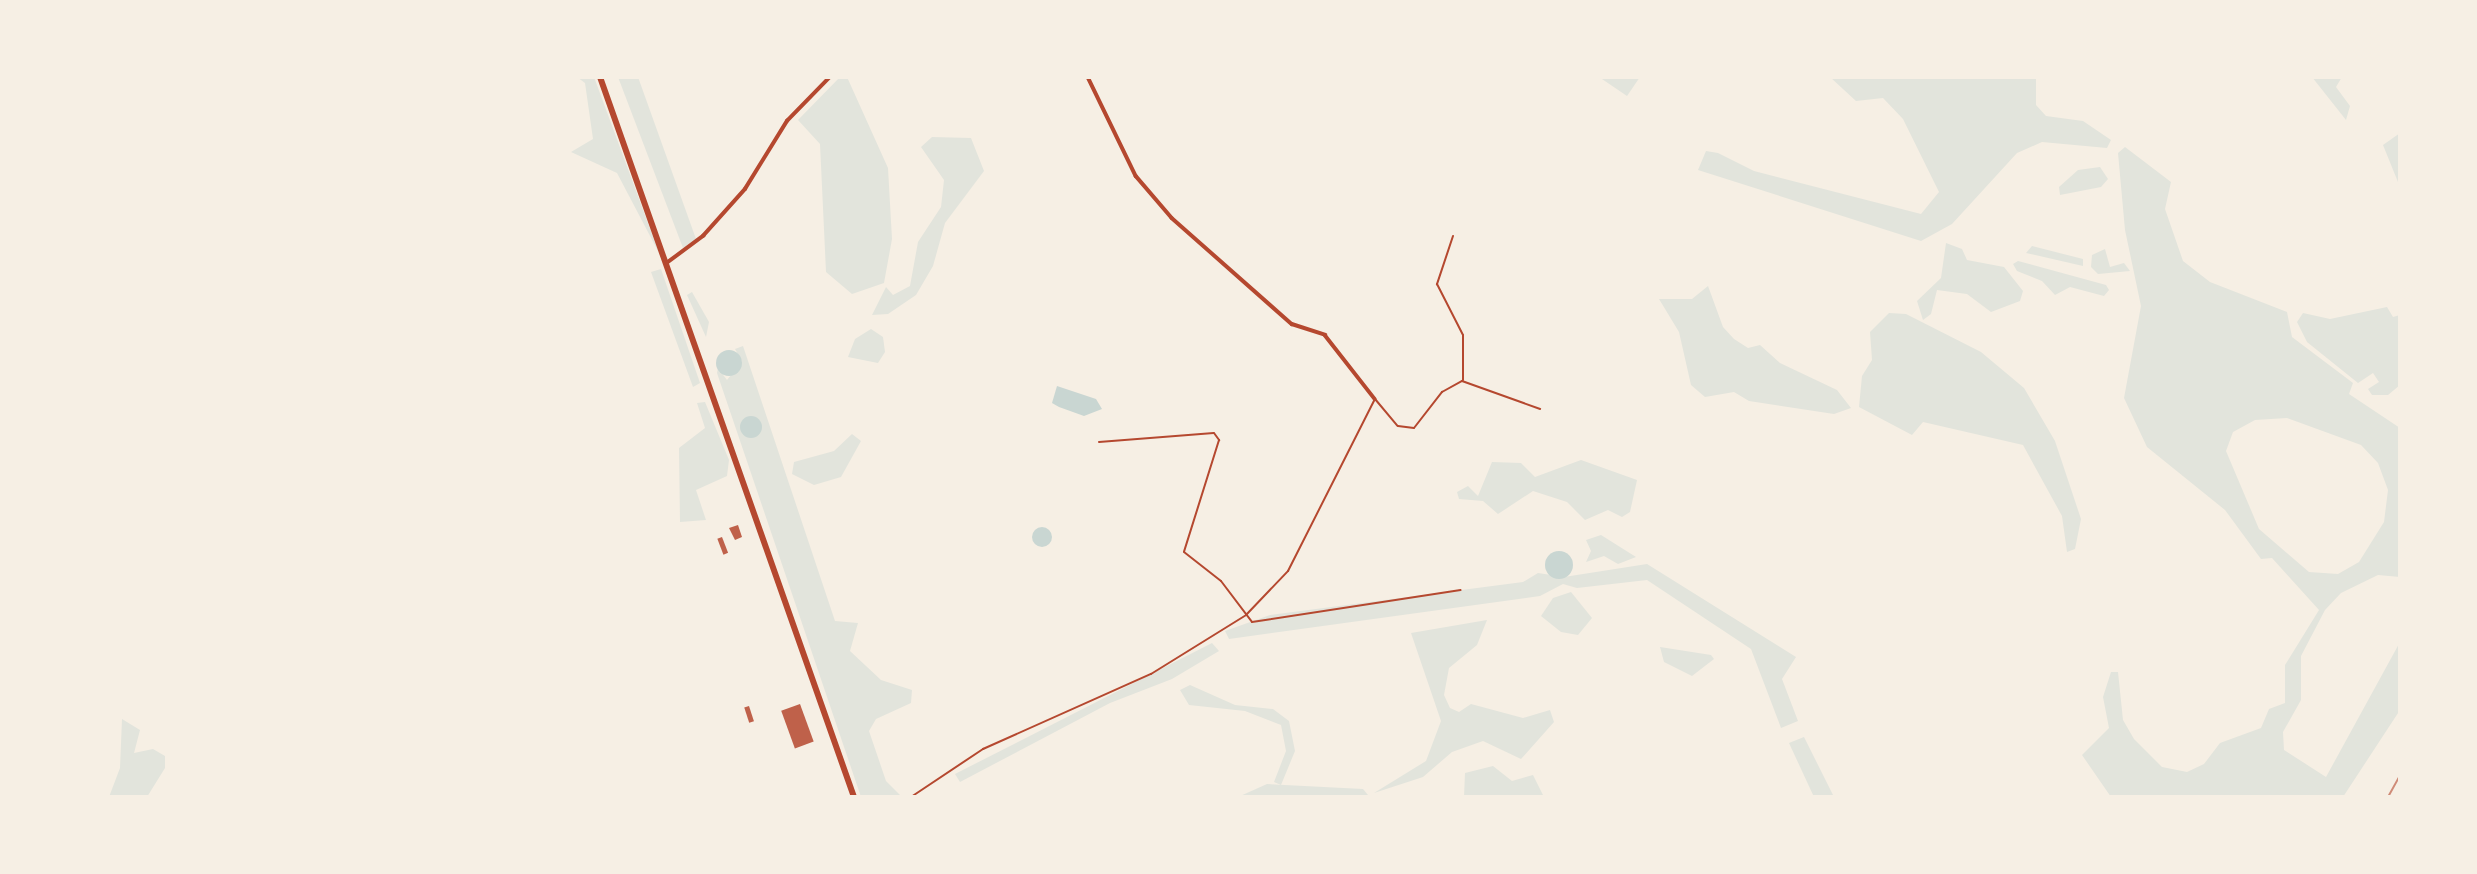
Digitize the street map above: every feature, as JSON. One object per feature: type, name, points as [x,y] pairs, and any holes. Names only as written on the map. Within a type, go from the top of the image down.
[{"type":"main road","points":[[600,77],[727,427],[854,797]]},
{"type":"street","points":[[668,262],[703,236],[745,189],[787,121],[830,77]]},
{"type":"street","points":[[1088,77],[1136,176],[1172,218],[1292,324],[1325,335],[1375,399]]},
{"type":"lane","points":[[1453,236],[1437,284],[1463,335],[1462,381]]},
{"type":"lane","points":[[911,797],[983,749],[1151,674],[1246,615],[1288,571],[1375,399],[1398,426],[1414,428],[1442,392],[1462,381],[1541,409]]},
{"type":"lane","points":[[1099,442],[1214,433],[1219,440],[1184,552],[1221,582],[1246,615],[1262,624],[1461,590]]},
{"type":"shaded area","points":[[577,77],[594,77],[659,253],[617,173],[571,152],[593,139],[585,83]]},
{"type":"shaded area","points":[[618,77],[638,77],[696,239],[683,248]]},
{"type":"shaded area","points":[[840,77],[847,77],[888,168],[892,239],[884,283],[852,294],[826,272],[820,144],[798,120]]},
{"type":"shaded area","points":[[1599,77],[1640,77],[1627,96]]},
{"type":"shaded area","points":[[1830,77],[2036,77],[2036,105],[2046,116],[2083,121],[2111,140],[2107,148],[2042,142],[2017,153],[1952,224],[1921,241],[1698,170],[1706,151],[1718,153],[1754,171],[1921,214],[1939,192],[1903,119],[1883,98],[1856,101]]},
{"type":"shaded area","points":[[2312,77],[2342,77],[2336,87],[2350,106],[2346,120]]},
{"type":"shaded area","points":[[2400,133],[2400,187],[2383,145]]},
{"type":"shaded area","points":[[932,137],[971,138],[984,171],[945,223],[933,266],[916,295],[888,314],[872,315],[886,287],[893,295],[910,286],[918,242],[941,207],[944,180],[921,147]]},
{"type":"shaded area","points":[[2125,147],[2171,182],[2165,209],[2183,261],[2210,282],[2287,312],[2292,337],[2353,383],[2349,394],[2400,428],[2400,577],[2378,575],[2341,593],[2325,610],[2301,656],[2301,700],[2283,732],[2284,750],[2326,777],[2400,642],[2400,710],[2343,797],[2111,797],[2082,755],[2109,728],[2103,697],[2111,672],[2118,672],[2123,720],[2134,739],[2162,767],[2187,772],[2204,764],[2220,743],[2261,728],[2269,709],[2285,703],[2285,665],[2319,610],[2272,558],[2261,559],[2225,510],[2147,447],[2124,398],[2141,306],[2125,230],[2118,153]],"holes":[[[2287,418],[2361,445],[2378,463],[2388,490],[2384,522],[2359,562],[2338,574],[2309,572],[2259,529],[2226,451],[2233,432],[2255,420]]]},
{"type":"shaded area","points":[[2100,167],[2108,179],[2101,187],[2060,195],[2059,187],[2078,170]]},
{"type":"shaded area","points":[[1946,243],[1962,249],[1967,260],[2004,267],[2023,291],[2020,301],[1991,312],[1967,294],[1937,290],[1931,314],[1923,320],[1917,301],[1941,278]]},
{"type":"shaded area","points":[[2032,246],[2083,259],[2083,266],[2026,253]]},
{"type":"shaded area","points":[[2105,249],[2110,267],[2124,263],[2130,271],[2098,274],[2091,267],[2092,255]]},
{"type":"shaded area","points":[[2018,261],[2106,285],[2109,290],[2104,296],[2070,287],[2055,295],[2042,281],[2017,271],[2013,264]]},
{"type":"shaded area","points":[[661,269],[700,383],[693,387],[651,272]]},
{"type":"shaded area","points":[[1708,286],[1723,327],[1734,339],[1748,348],[1760,345],[1780,363],[1837,390],[1851,408],[1834,414],[1749,401],[1734,392],[1705,397],[1691,385],[1679,332],[1659,299],[1692,299]]},
{"type":"shaded area","points":[[692,292],[709,322],[706,337],[687,295]]},
{"type":"shaded area","points":[[2387,307],[2393,317],[2400,315],[2400,385],[2388,395],[2372,395],[2368,389],[2379,382],[2373,373],[2358,383],[2307,342],[2297,322],[2303,313],[2330,319]]},
{"type":"shaded area","points":[[1889,313],[1906,314],[1981,352],[2024,388],[2055,441],[2081,519],[2075,549],[2067,552],[2062,516],[2023,445],[1923,422],[1912,435],[1859,407],[1862,376],[1872,360],[1870,332]]},
{"type":"shaded area","points":[[871,329],[883,337],[885,352],[878,363],[848,357],[855,339]]},
{"type":"shaded area","points":[[743,346],[835,621],[858,623],[850,651],[881,680],[912,690],[911,703],[876,719],[869,731],[886,781],[902,797],[861,797],[717,373],[718,368],[727,380],[742,361],[735,349]]},
{"type":"shaded area","points":[[729,350],[738,354],[742,363],[738,372],[729,376],[720,372],[716,363],[720,354]]},
{"type":"shaded area","points":[[1057,386],[1096,399],[1102,409],[1084,416],[1059,407],[1052,403]]},
{"type":"shaded area","points":[[705,402],[729,460],[727,476],[696,490],[706,520],[680,522],[679,448],[705,428],[697,403]]},
{"type":"shaded area","points":[[751,416],[759,419],[762,427],[759,435],[751,438],[743,435],[740,427],[743,419]]},
{"type":"shaded area","points":[[852,434],[861,441],[841,477],[814,485],[792,474],[794,462],[834,451]]},
{"type":"shaded area","points":[[1581,460],[1637,480],[1630,512],[1622,517],[1608,510],[1585,520],[1567,502],[1533,491],[1498,514],[1483,501],[1459,499],[1457,492],[1468,486],[1478,496],[1492,462],[1521,463],[1535,477]]},
{"type":"shaded area","points":[[1038,527],[1046,527],[1052,537],[1046,547],[1038,547],[1032,541],[1032,533]]},
{"type":"shaded area","points":[[1601,535],[1636,557],[1618,564],[1604,556],[1586,562],[1591,551],[1586,540]]},
{"type":"shaded area","points":[[1559,551],[1569,555],[1573,565],[1569,575],[1559,579],[1549,575],[1545,565],[1549,555]]},
{"type":"shaded area","points":[[1647,564],[1796,657],[1782,679],[1798,721],[1781,728],[1751,649],[1647,580],[1577,588],[1563,584],[1540,596],[1229,639],[1225,631],[1270,615],[1523,582],[1538,573],[1564,577]]},
{"type":"shaded area","points":[[1571,592],[1592,618],[1578,635],[1561,632],[1541,616],[1553,598]]},
{"type":"shaded area","points":[[1487,620],[1477,645],[1449,668],[1444,695],[1450,708],[1459,712],[1471,704],[1523,718],[1550,710],[1554,722],[1521,759],[1483,741],[1452,752],[1423,777],[1374,793],[1426,761],[1441,721],[1411,633]]},
{"type":"shaded area","points":[[1212,643],[1219,651],[1172,679],[1110,703],[960,782],[955,774]]},
{"type":"shaded area","points":[[1660,647],[1711,655],[1714,659],[1692,676],[1664,662]]},
{"type":"shaded area","points":[[1190,685],[1235,705],[1273,709],[1289,721],[1295,751],[1281,785],[1274,782],[1286,751],[1281,725],[1245,711],[1189,705],[1180,690]]},
{"type":"shaded area","points":[[122,719],[140,730],[134,753],[153,749],[165,756],[165,768],[147,797],[109,797],[120,768]]},
{"type":"shaded area","points":[[1804,737],[1834,797],[1814,797],[1789,743]]},
{"type":"shaded area","points":[[1493,766],[1512,781],[1533,775],[1544,797],[1464,797],[1465,773]]},
{"type":"shaded area","points":[[1267,784],[1363,789],[1368,795],[1238,797]]},
{"type":"building","points":[[738,525],[742,537],[735,540],[729,528]]},
{"type":"building","points":[[722,537],[728,553],[723,555],[717,539]]},
{"type":"building","points":[[800,704],[814,742],[795,748],[781,711]]},
{"type":"building","points":[[749,706],[754,721],[749,723],[744,708]]},
{"type":"railway","points":[[2388,797],[2400,775]]}]
